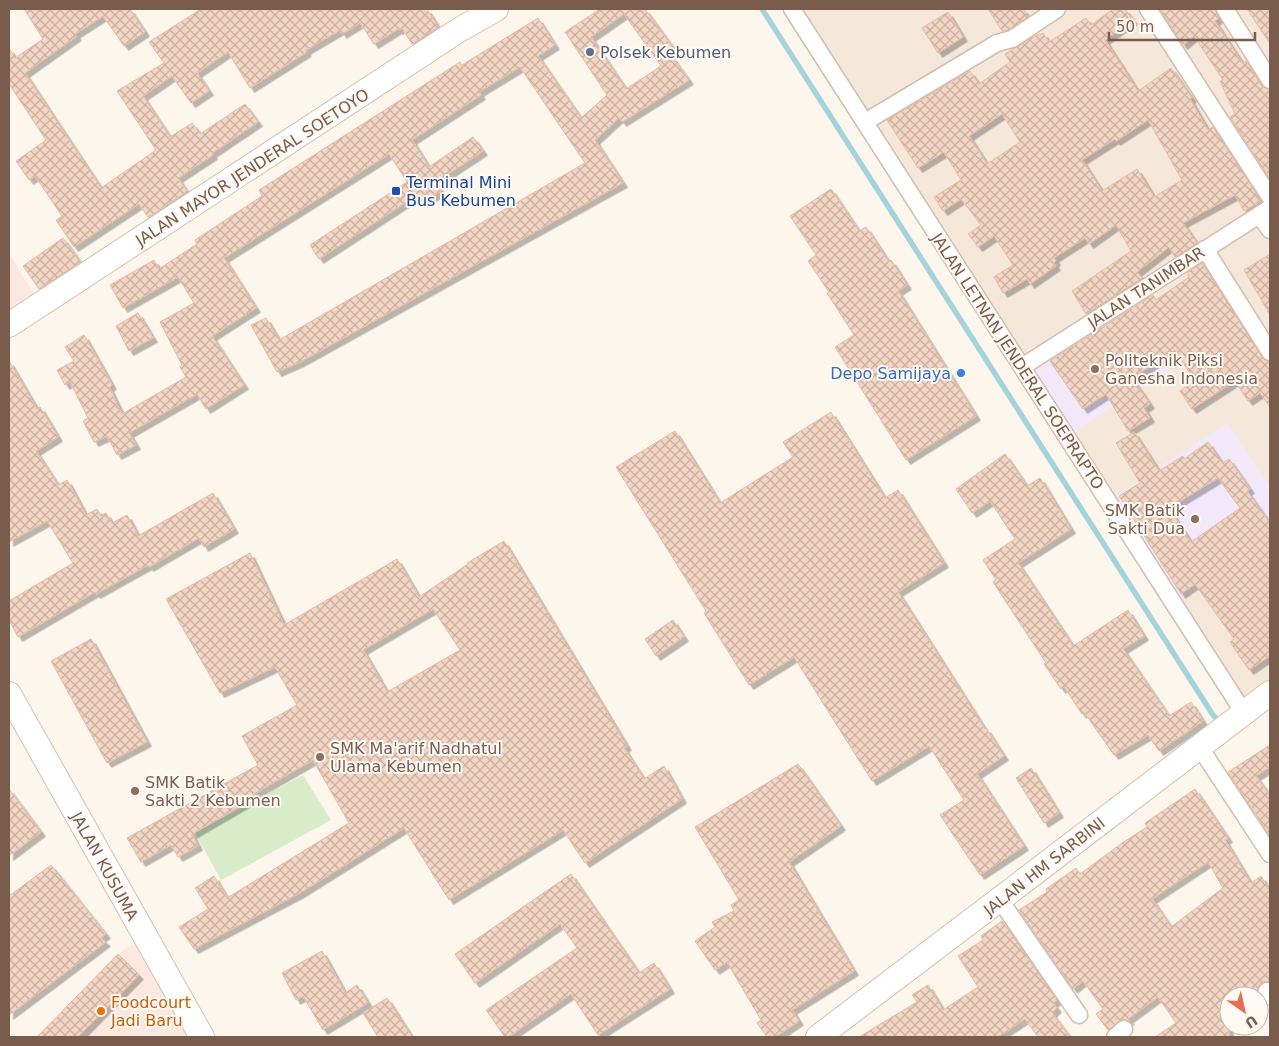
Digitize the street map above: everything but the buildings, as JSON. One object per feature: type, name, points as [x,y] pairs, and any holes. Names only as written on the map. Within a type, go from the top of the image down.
[{"type":"main road","name":"JALAN MAYOR JENDERAL SOETOYO","points":[[9,325],[459,30],[496,9]]},
{"type":"main road","name":"JALAN HM SARBINI","points":[[818,1037],[1270,693]]},
{"type":"main road","name":"JALAN KUSUMA","points":[[9,694],[202,1037]]},
{"type":"street","name":"JALAN LETNAN JENDERAL SOEPRAPTO","points":[[792,9],[1022,367],[1239,717]]},
{"type":"street","points":[[865,122],[997,43],[1012,39],[1057,9]]},
{"type":"street","points":[[1148,9],[1270,197]]},
{"type":"street","points":[[1225,9],[1270,80]]},
{"type":"street","points":[[1265,211],[1270,230]]},
{"type":"street","name":"JALAN TANIMBAR","points":[[1022,367],[1265,211]]},
{"type":"street","points":[[1205,249],[1270,352]]},
{"type":"street","points":[[1205,742],[1270,854]]},
{"type":"street","points":[[1000,900],[1079,1015]]},
{"type":"shaded area","points":[[791,9],[1270,9],[1270,693],[1244,713]]},
{"type":"shaded area","points":[[9,254],[41,305],[9,325]]},
{"type":"shaded area","name":"Politeknik Piksi Ganesha Indonesia","points":[[1124,301],[1169,370],[1067,437],[1022,367]]},
{"type":"shaded area","name":"SMK Batik Sakti Dua","points":[[1227,423],[1270,487],[1270,536],[1174,604],[1108,501]]},
{"type":"shaded area","points":[[155,931],[202,1037],[33,1037],[44,1031],[122,951]]},
{"type":"green space","points":[[303,775],[331,820],[221,880],[195,833]]},
{"type":"waterway","points":[[762,9],[1213,715],[1221,723]]},
{"type":"place","name":"Polsek Kebumen","points":[[590,52]]},
{"type":"place","name":"Terminal Mini Bus Kebumen","points":[[396,191]]},
{"type":"place","name":"Politeknik Piksi Ganesha Indonesia","points":[[1095,369]]},
{"type":"place","name":"Depo Samijaya","points":[[961,373]]},
{"type":"place","name":"SMK Batik Sakti Dua","points":[[1195,519]]},
{"type":"place","name":"SMK Ma'arif Nadhatul Ulama Kebumen","points":[[320,757]]},
{"type":"place","name":"SMK Batik Sakti 2 Kebumen","points":[[135,791]]},
{"type":"place","name":"Foodcourt Jadi Baru","points":[[101,1011]]}]
